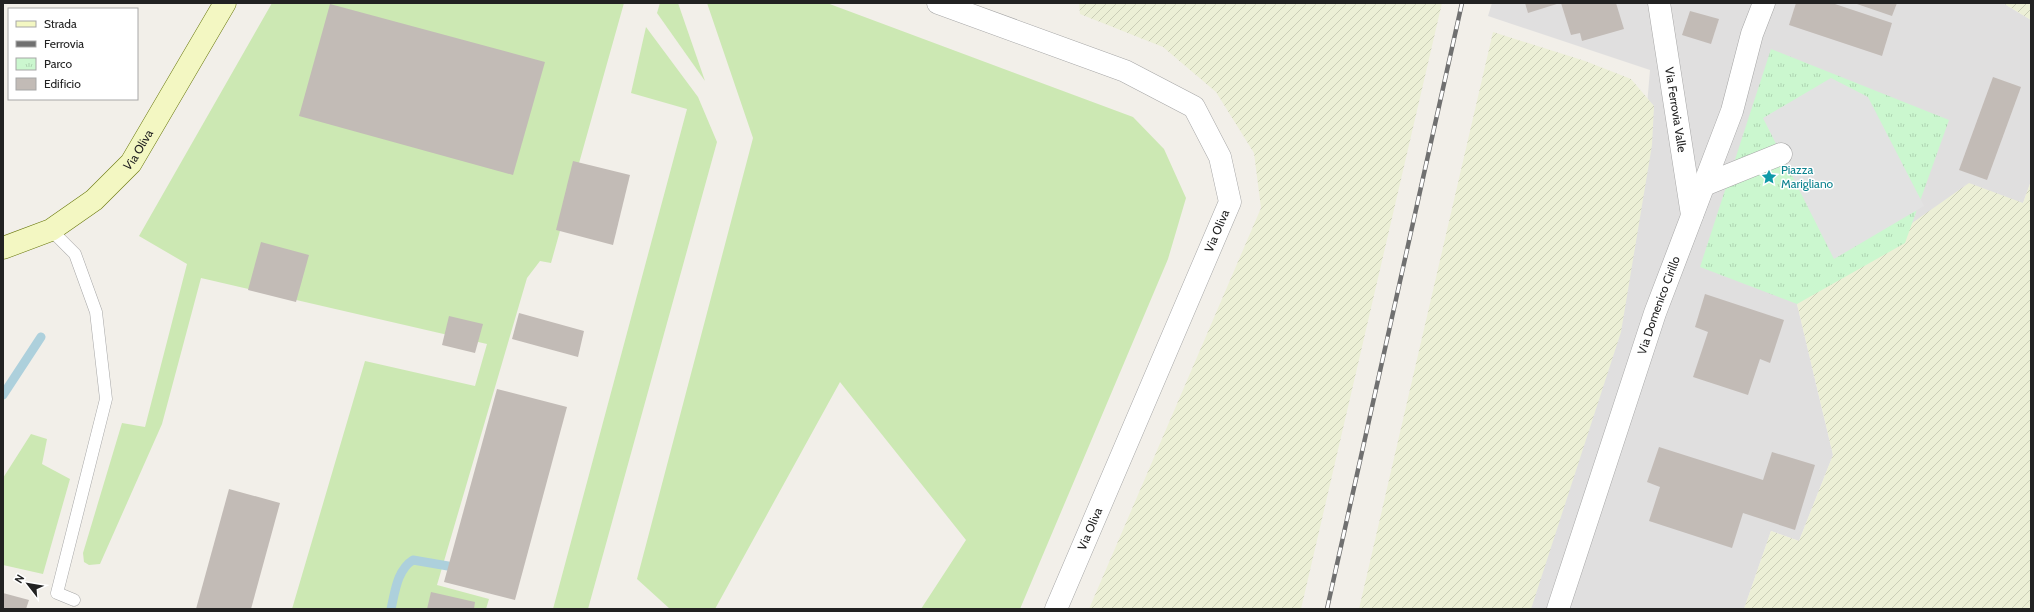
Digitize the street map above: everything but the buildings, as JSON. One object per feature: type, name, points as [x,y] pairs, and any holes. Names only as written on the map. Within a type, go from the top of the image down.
[{"type":"main road","name":"Via Oliva","points":[[3,248],[51,230],[94,200],[131,164],[225,3]]},
{"type":"street","name":"Via Oliva","points":[[938,3],[1125,70],[1194,107],[1220,157],[1230,202],[1056,609]]},
{"type":"street","name":"Via Ferrovia Valle","points":[[1659,3],[1692,216]]},
{"type":"street","name":"Via Domenico Cirillo","points":[[1558,609],[1655,313],[1732,112],[1752,34],[1764,3]]},
{"type":"street","points":[[1704,185],[1781,154]]},
{"type":"lane","points":[[51,230],[75,254],[96,312],[106,400],[57,593],[74,600]]},
{"type":"shaded area","points":[[1492,3],[2003,3],[2031,20],[2031,181],[2023,203],[1797,304],[1833,455],[1799,541],[1771,531],[1744,609],[1520,609],[1635,247],[1650,70],[1488,16]]},
{"type":"shaded area","points":[[1831,78],[1868,97],[1924,206],[1834,259],[1763,118]]},
{"type":"green space","points":[[272,3],[624,3],[551,263],[540,261],[527,278],[437,585],[489,599],[486,609],[292,609],[365,361],[475,386],[487,344],[201,278],[162,424],[100,564],[89,565],[84,562],[83,553],[122,423],[145,427],[187,264],[139,236]]},
{"type":"green space","points":[[660,3],[678,3],[705,81],[657,13]]},
{"type":"green space","points":[[707,3],[827,3],[1133,117],[1164,149],[1186,198],[1168,259],[1020,609],[921,609],[966,540],[840,382],[715,609],[670,609],[637,579],[753,138]]},
{"type":"green space","points":[[1079,3],[1442,3],[1301,609],[1089,609],[1261,208],[1254,153],[1216,92],[1163,47],[1080,14]]},
{"type":"green space","points":[[2003,3],[2031,3],[2031,20]]},
{"type":"green space","points":[[646,27],[698,97],[717,142],[588,609],[553,609],[687,109],[631,93]]},
{"type":"green space","points":[[1493,32],[1585,61],[1631,79],[1654,106],[1652,145],[1621,332],[1531,609],[1359,609]]},
{"type":"green space","points":[[1771,49],[1949,120],[1905,243],[1797,304],[1700,267]]},
{"type":"green space","points":[[2031,181],[2031,609],[1744,609],[1771,531],[1799,541],[1833,455],[1797,304],[1969,183],[2023,203]]},
{"type":"green space","points":[[31,434],[47,439],[42,464],[70,479],[43,574],[3,565],[3,478]]},
{"type":"waterway","points":[[3,395],[41,337]]},
{"type":"waterway","points":[[391,609],[400,575],[403,569],[413,560],[448,566]]},
{"type":"railway","points":[[1327,609],[1462,3]]},
{"type":"place","name":"Piazza Marigliano","points":[[1769,177]]}]
